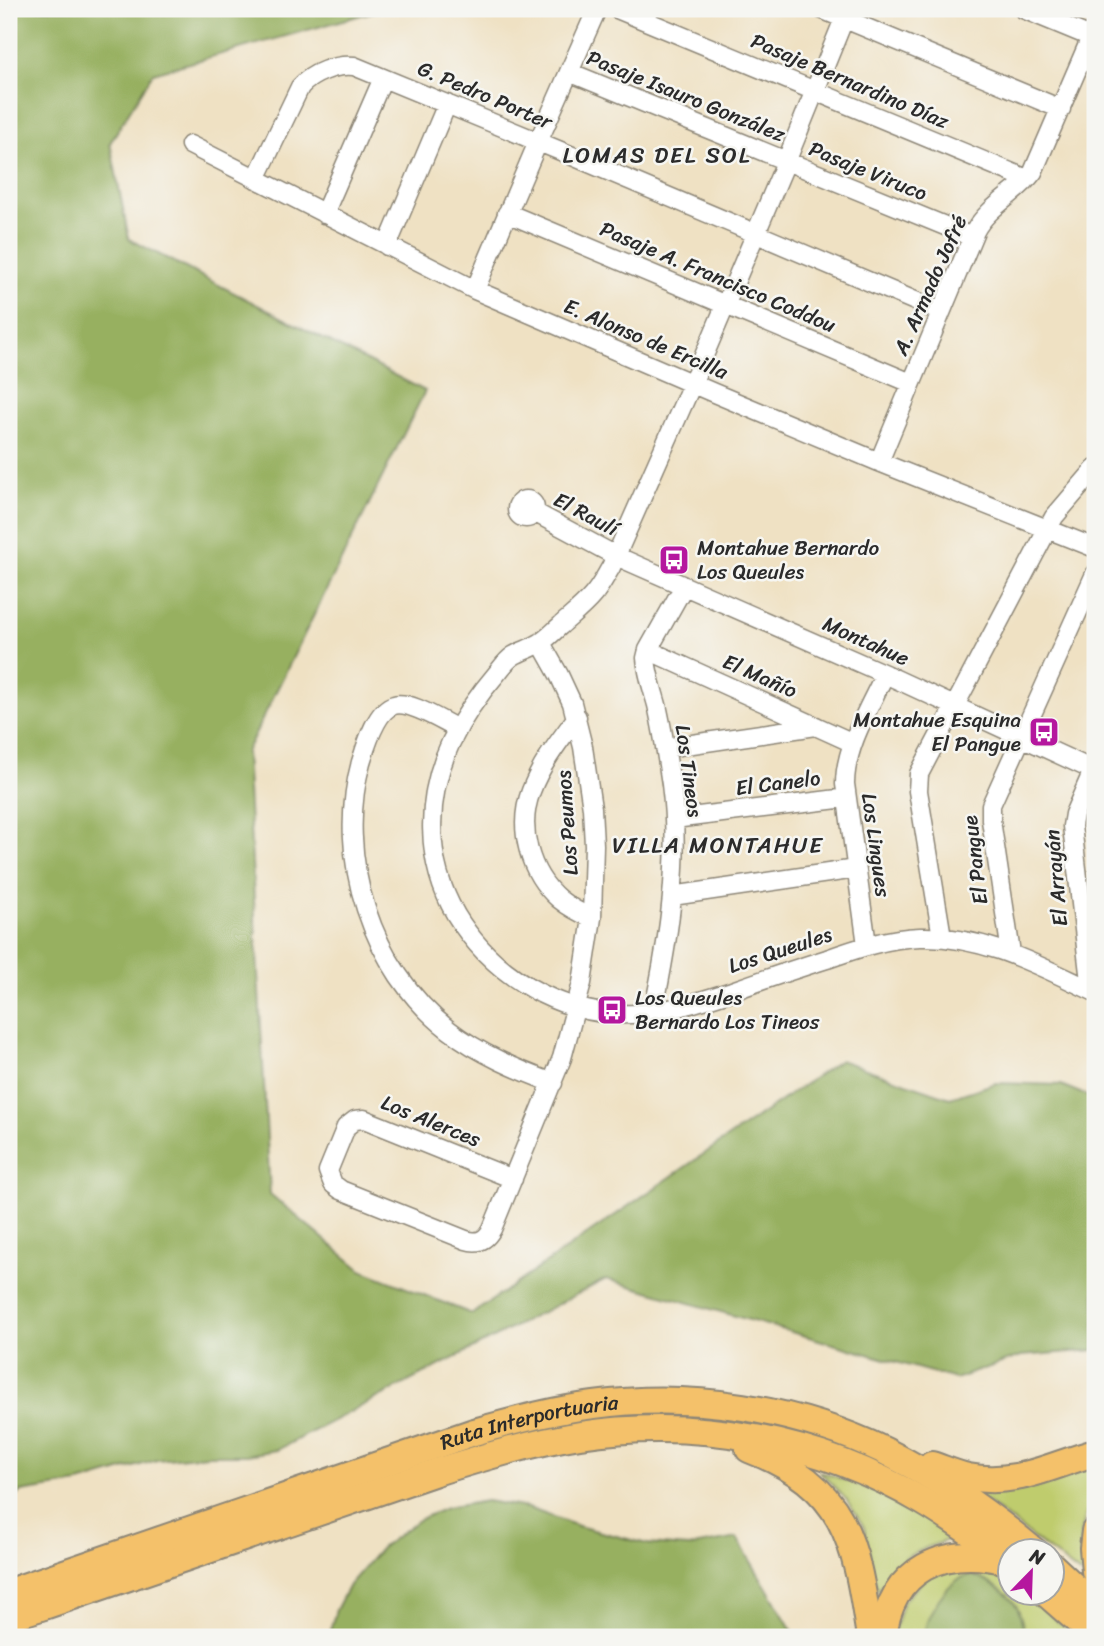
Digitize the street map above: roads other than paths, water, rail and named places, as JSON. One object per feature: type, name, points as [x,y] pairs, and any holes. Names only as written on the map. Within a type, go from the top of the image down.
[{"type":"highway","name":"Ruta Interportuaria","points":[[9,1592],[474,1433],[531,1417],[594,1405],[650,1401],[722,1404],[813,1423],[883,1450],[916,1468],[969,1500],[1017,1538]]},
{"type":"highway","name":"Ruta Interportuaria","points":[[9,1617],[495,1454],[581,1435],[610,1432],[676,1429],[717,1432],[812,1452],[878,1477],[922,1500],[996,1551]]},
{"type":"highway","points":[[676,1429],[717,1438],[764,1455],[792,1469],[816,1488],[836,1513],[850,1541],[860,1578],[870,1637]]},
{"type":"highway","points":[[883,1450],[980,1479],[1031,1475],[1095,1453]]},
{"type":"highway","points":[[1095,1531],[1095,1571]]},
{"type":"highway","points":[[883,1637],[895,1597],[909,1579],[927,1565],[947,1558],[970,1555],[996,1558]]},
{"type":"highway","points":[[1066,1579],[1095,1606]]},
{"type":"highway","points":[[1062,1608],[1095,1636]]},
{"type":"street","points":[[475,290],[597,9]]},
{"type":"street","name":"Pasaje Bernardino Díaz","points":[[617,9],[1027,179]]},
{"type":"street","points":[[821,9],[846,14],[1060,109]]},
{"type":"street","points":[[1023,9],[1092,42]]},
{"type":"street","name":"Los Queules","points":[[846,14],[692,384],[611,567],[593,595],[541,643],[511,657],[480,695],[444,757],[435,790],[432,819],[435,859],[454,910],[466,929],[500,966],[531,988],[576,1008],[614,1014],[653,1013],[684,1006],[867,945],[904,938],[942,937],[977,943],[1011,953],[1093,991]]},
{"type":"street","name":"A. Armado Jofré","points":[[879,462],[972,237],[981,220],[1033,172],[1092,42]]},
{"type":"street","name":"G. Pedro Porter","points":[[256,179],[297,92],[308,79],[337,67],[360,68],[941,312]]},
{"type":"street","name":"Pasaje Isauro González","points":[[569,72],[786,162]]},
{"type":"street","points":[[324,214],[383,78]]},
{"type":"street","points":[[387,246],[447,104]]},
{"type":"street","name":"E. Alonso de Ercilla","points":[[190,145],[475,290],[879,462],[1095,548]]},
{"type":"street","name":"Pasaje Viruco","points":[[786,162],[972,237]]},
{"type":"street","name":"Pasaje A. Francisco Coddou","points":[[507,213],[912,383]]},
{"type":"street","points":[[942,937],[917,785],[921,770],[1047,529],[1061,506],[1095,469]]},
{"type":"street","name":"El Raulí","points":[[534,512],[616,556]]},
{"type":"street","name":"Montahue","points":[[616,556],[1095,769]]},
{"type":"street","name":"El Pangue","points":[[1011,953],[990,813],[992,799],[1095,574]]},
{"type":"street","points":[[648,650],[684,586]]},
{"type":"street","name":"Los Peumos","points":[[482,1240],[492,1230],[562,1058],[576,1008],[592,918],[592,808],[585,758],[577,717],[566,689],[541,643]]},
{"type":"street","name":"El Mañío","points":[[648,650],[853,743]]},
{"type":"street","name":"Los Tineos","points":[[648,650],[646,663],[665,748],[674,819],[675,871],[653,1013]]},
{"type":"street","name":"Los Lingues","points":[[867,945],[846,798],[845,773],[846,761],[853,743],[886,674]]},
{"type":"street","points":[[458,729],[404,704],[386,708],[379,717],[366,747],[357,780],[353,816],[354,855],[363,899],[387,957],[408,988],[432,1015],[481,1051],[552,1083]]},
{"type":"street","points":[[577,717],[535,782],[525,813],[525,835],[530,855],[545,884],[566,904],[592,918]]},
{"type":"street","points":[[665,748],[817,726]]},
{"type":"street","name":"El Arrayán","points":[[1093,991],[1072,826],[1076,808],[1095,769]]},
{"type":"street","name":"El Canelo","points":[[674,819],[846,798]]},
{"type":"street","points":[[672,896],[856,869]]},
{"type":"street","name":"Los Alerces","points":[[482,1240],[471,1242],[336,1188],[328,1171],[343,1131],[355,1120],[369,1120],[513,1179]]},
{"type":"place","name":"Montahue Bernardo Los Queules","points":[[674,560]]},
{"type":"place","name":"Montahue Esquina El Pangue","points":[[1044,732]]},
{"type":"place","name":"Los Queules Bernardo Los Tineos","points":[[612,1010]]},
{"type":"district","name":"LOMAS DEL SOL","points":[[657,155]]},
{"type":"district","name":"VILLA MONTAHUE","points":[[718,845]]}]
